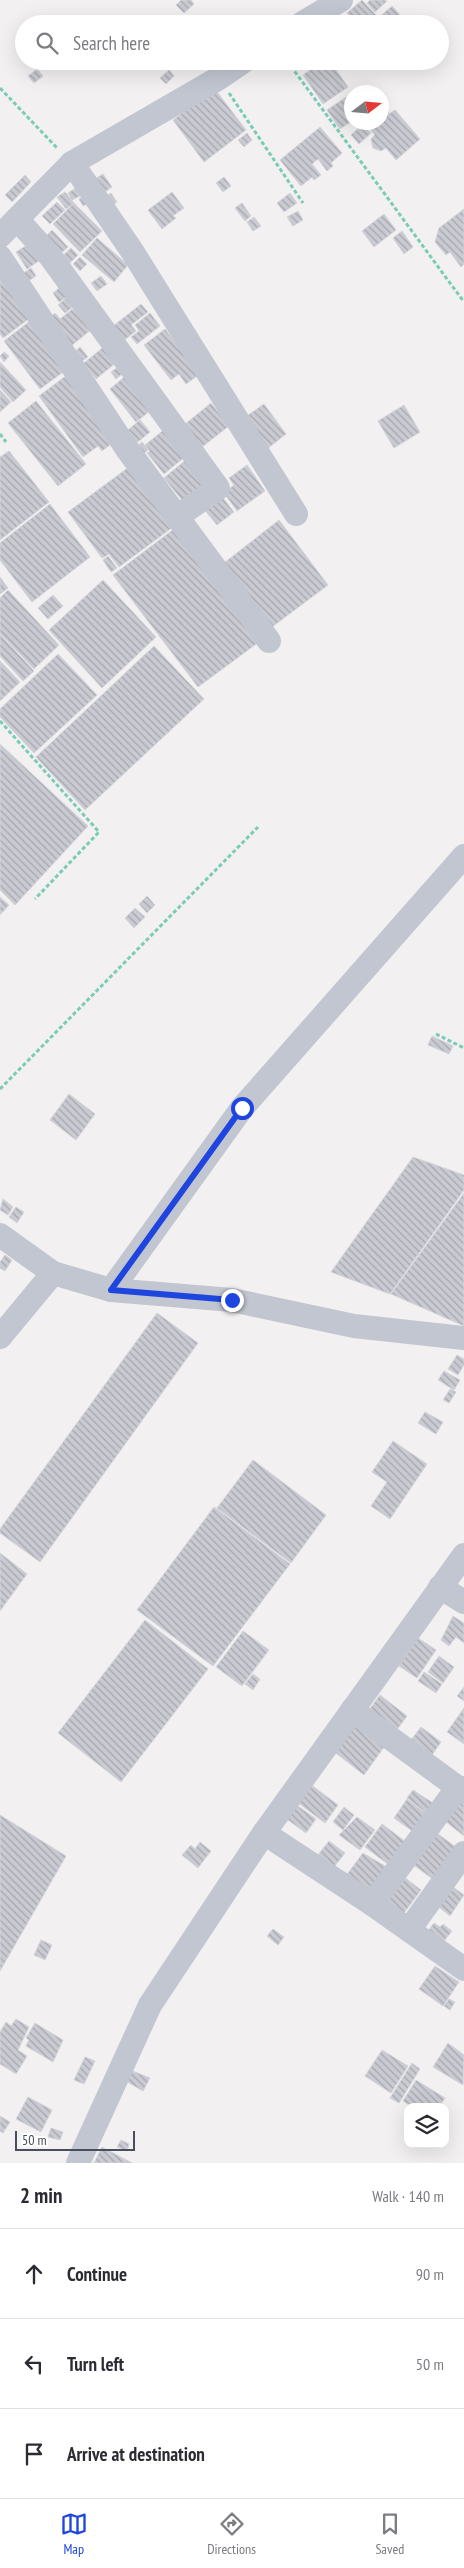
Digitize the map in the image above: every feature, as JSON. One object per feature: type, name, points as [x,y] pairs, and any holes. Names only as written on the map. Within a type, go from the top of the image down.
[{"type":"street","points":[[317,15],[341,0]]},
{"type":"street","points":[[0,236],[72,163],[231,70]]},
{"type":"street","points":[[72,163],[132,251],[296,514]]},
{"type":"street","points":[[17,219],[50,256],[218,488],[177,517]]},
{"type":"street","points":[[0,257],[127,449],[269,641]]},
{"type":"street","points":[[111,1290],[242,1108],[464,856]]},
{"type":"street","points":[[0,1235],[52,1273],[111,1290],[232,1300],[354,1326],[464,1338]]},
{"type":"street","points":[[0,1337],[52,1273]]},
{"type":"street","points":[[78,2163],[150,2005],[264,1833],[464,1555]]},
{"type":"street","points":[[440,1587],[464,1602]]},
{"type":"street","points":[[352,1710],[461,1790],[372,1904]]},
{"type":"street","points":[[264,1833],[372,1904],[464,1970]]},
{"type":"street","points":[[409,1930],[464,1853]]},
{"type":"path","points":[[294,70],[464,302]]},
{"type":"path","points":[[219,78],[303,203]]},
{"type":"path","points":[[0,88],[72,163]]},
{"type":"path","points":[[0,434],[6,442]]},
{"type":"path","points":[[0,721],[100,832],[35,899]]},
{"type":"path","points":[[0,1089],[258,827]]},
{"type":"path","points":[[436,1034],[464,1048]]},
{"type":"building","points":[[181,0],[191,0],[194,4],[184,13],[176,5]]},
{"type":"building","points":[[362,0],[376,15],[349,15],[347,13]]},
{"type":"building","points":[[370,0],[387,1],[375,12],[367,3]]},
{"type":"building","points":[[392,6],[400,15],[382,15]]},
{"type":"building","points":[[38,70],[43,76],[34,83],[28,76]]},
{"type":"building","points":[[169,70],[174,76],[166,84],[160,78]]},
{"type":"building","points":[[310,70],[336,70],[347,85],[344,85],[344,90],[323,104],[303,75]]},
{"type":"building","points":[[215,89],[246,130],[204,162],[173,120]]},
{"type":"building","points":[[344,99],[344,126],[340,129],[327,110]]},
{"type":"building","points":[[395,110],[420,139],[396,160],[386,148],[381,151],[373,148],[371,139],[375,135],[371,130],[389,130],[389,114]]},
{"type":"building","points":[[320,127],[342,153],[331,163],[333,166],[327,171],[318,159],[312,164],[321,175],[314,180],[312,177],[301,186],[280,160]]},
{"type":"building","points":[[356,130],[368,130],[371,133],[359,144],[351,135]]},
{"type":"building","points":[[247,133],[252,140],[244,147],[238,140]]},
{"type":"building","points":[[103,174],[112,187],[102,194],[93,180]]},
{"type":"building","points":[[25,175],[31,182],[12,202],[5,195]]},
{"type":"building","points":[[224,177],[231,186],[223,192],[216,183]]},
{"type":"building","points":[[76,188],[80,196],[72,200],[68,193]]},
{"type":"building","points":[[65,192],[74,203],[66,209],[57,197]]},
{"type":"building","points":[[172,192],[184,208],[173,216],[176,218],[162,229],[148,210]]},
{"type":"building","points":[[111,193],[117,202],[111,206],[105,197]]},
{"type":"building","points":[[290,193],[297,203],[284,212],[277,203]]},
{"type":"building","points":[[85,195],[89,203],[83,206],[79,199]]},
{"type":"building","points":[[57,202],[65,210],[50,224],[42,216]]},
{"type":"building","points":[[74,203],[102,231],[80,252],[53,224]]},
{"type":"building","points":[[242,203],[251,216],[245,221],[235,208]]},
{"type":"building","points":[[464,209],[464,264],[461,267],[450,252],[446,255],[435,242],[439,228]]},
{"type":"building","points":[[298,211],[303,220],[293,226],[287,217]]},
{"type":"building","points":[[384,214],[396,230],[374,247],[362,231]]},
{"type":"building","points":[[254,217],[261,226],[253,231],[247,222]]},
{"type":"building","points":[[52,230],[68,247],[57,257],[42,240]]},
{"type":"building","points":[[402,231],[413,247],[404,254],[393,238]]},
{"type":"building","points":[[97,238],[128,265],[114,282],[82,255]]},
{"type":"building","points":[[32,242],[43,258],[27,269],[16,252]]},
{"type":"building","points":[[71,248],[78,255],[65,268],[58,260]]},
{"type":"building","points":[[80,257],[87,264],[80,271],[73,264]]},
{"type":"building","points":[[31,268],[36,276],[24,284],[19,276]]},
{"type":"building","points":[[0,274],[34,315],[3,338],[0,334]]},
{"type":"building","points":[[101,276],[107,284],[97,291],[91,283]]},
{"type":"building","points":[[63,285],[70,295],[59,302],[53,293]]},
{"type":"building","points":[[71,294],[78,303],[65,313],[58,305]]},
{"type":"building","points":[[141,304],[148,312],[131,325],[136,331],[123,341],[112,327]]},
{"type":"building","points":[[75,307],[92,329],[71,346],[50,318],[55,313],[60,319]]},
{"type":"building","points":[[150,313],[160,326],[137,344],[131,337],[139,331],[135,325]]},
{"type":"building","points":[[34,318],[70,367],[40,389],[4,341]]},
{"type":"building","points":[[165,329],[200,374],[186,384],[179,374],[171,380],[144,345]]},
{"type":"building","points":[[106,345],[118,361],[96,379],[84,363]]},
{"type":"building","points":[[80,347],[88,357],[79,363],[72,354]]},
{"type":"building","points":[[4,352],[9,356],[4,362],[0,356]]},
{"type":"building","points":[[0,362],[26,390],[13,402],[0,387]]},
{"type":"building","points":[[122,364],[127,370],[116,379],[111,372]]},
{"type":"building","points":[[128,374],[155,407],[136,422],[110,389]]},
{"type":"building","points":[[67,375],[115,441],[102,451],[98,446],[83,457],[39,396]]},
{"type":"building","points":[[0,390],[11,402],[0,412]]},
{"type":"building","points":[[36,401],[86,464],[58,486],[8,423]]},
{"type":"building","points":[[211,403],[229,426],[202,447],[184,425]]},
{"type":"building","points":[[264,404],[286,434],[267,449],[244,418]]},
{"type":"building","points":[[404,405],[420,432],[394,448],[378,421]]},
{"type":"building","points":[[140,420],[150,432],[133,446],[123,434]]},
{"type":"building","points":[[165,429],[187,455],[164,474],[147,453],[150,451],[145,445]]},
{"type":"building","points":[[142,442],[148,450],[138,458],[132,450]]},
{"type":"building","points":[[9,451],[49,502],[0,540],[0,457]]},
{"type":"building","points":[[187,459],[208,485],[185,504],[164,478]]},
{"type":"building","points":[[133,464],[177,524],[119,567],[109,554],[102,558],[68,512]]},
{"type":"building","points":[[247,465],[265,491],[237,511],[224,493],[234,485],[229,478]]},
{"type":"building","points":[[220,494],[234,512],[217,525],[203,508]]},
{"type":"building","points":[[50,504],[90,557],[32,602],[0,560],[0,543]]},
{"type":"building","points":[[279,520],[328,585],[272,627],[224,563]]},
{"type":"building","points":[[178,526],[263,639],[198,687],[113,575]]},
{"type":"building","points":[[108,556],[117,568],[111,572],[103,560]]},
{"type":"building","points":[[0,577],[8,588],[0,594]]},
{"type":"building","points":[[103,580],[156,637],[102,688],[49,630]]},
{"type":"building","points":[[8,590],[59,645],[34,669],[0,633],[0,598]]},
{"type":"building","points":[[53,595],[63,606],[48,619],[38,608]]},
{"type":"building","points":[[0,634],[34,671],[23,681],[0,656]]},
{"type":"building","points":[[154,646],[204,699],[85,810],[36,757]]},
{"type":"building","points":[[58,654],[97,695],[34,753],[0,717],[0,709]]},
{"type":"building","points":[[0,661],[20,682],[0,701]]},
{"type":"building","points":[[0,744],[88,826],[15,905],[0,890]]},
{"type":"building","points":[[147,896],[155,905],[147,913],[139,904]]},
{"type":"building","points":[[0,897],[9,905],[0,915]]},
{"type":"building","points":[[135,908],[145,917],[134,928],[125,918]]},
{"type":"building","points":[[432,1036],[453,1046],[449,1054],[428,1045]]},
{"type":"building","points":[[69,1094],[95,1114],[76,1140],[50,1120]]},
{"type":"building","points":[[413,1157],[464,1175],[464,1190],[390,1294],[331,1272]]},
{"type":"building","points":[[464,1193],[464,1326],[391,1294]]},
{"type":"building","points":[[3,1199],[13,1207],[8,1215],[0,1210]]},
{"type":"building","points":[[16,1207],[24,1212],[17,1223],[9,1217]]},
{"type":"building","points":[[5,1255],[12,1260],[5,1271],[0,1268],[0,1262]]},
{"type":"building","points":[[157,1313],[198,1343],[40,1562],[0,1533],[0,1529]]},
{"type":"building","points":[[457,1355],[464,1359],[464,1365],[458,1375],[448,1369]]},
{"type":"building","points":[[444,1371],[460,1380],[454,1390],[438,1380]]},
{"type":"building","points":[[450,1389],[456,1392],[449,1403],[443,1400]]},
{"type":"building","points":[[425,1412],[443,1422],[436,1434],[418,1423]]},
{"type":"building","points":[[393,1441],[427,1464],[390,1519],[371,1506],[387,1482],[372,1472]]},
{"type":"building","points":[[253,1460],[326,1515],[291,1563],[217,1508]]},
{"type":"building","points":[[214,1507],[290,1564],[213,1666],[137,1610]]},
{"type":"building","points":[[0,1553],[27,1574],[0,1611]]},
{"type":"building","points":[[453,1616],[464,1623],[464,1643],[456,1637],[449,1646],[441,1640]]},
{"type":"building","points":[[145,1620],[208,1669],[121,1782],[58,1733]]},
{"type":"building","points":[[243,1631],[269,1650],[242,1686],[216,1667]]},
{"type":"building","points":[[418,1638],[436,1650],[417,1678],[399,1666]]},
{"type":"building","points":[[439,1656],[454,1667],[443,1683],[428,1672]]},
{"type":"building","points":[[424,1672],[442,1684],[436,1693],[418,1681]]},
{"type":"building","points":[[253,1674],[260,1679],[253,1690],[245,1684]]},
{"type":"building","points":[[464,1687],[464,1701],[457,1696]]},
{"type":"building","points":[[380,1695],[407,1716],[393,1735],[366,1714]]},
{"type":"building","points":[[464,1708],[464,1744],[447,1732]]},
{"type":"building","points":[[352,1723],[384,1747],[364,1775],[332,1750]]},
{"type":"building","points":[[421,1727],[441,1742],[432,1755],[411,1740]]},
{"type":"building","points":[[306,1781],[338,1805],[325,1823],[293,1799]]},
{"type":"building","points":[[413,1790],[436,1805],[429,1815],[407,1798]]},
{"type":"building","points":[[455,1798],[464,1805],[464,1836],[441,1818]]},
{"type":"building","points":[[407,1799],[428,1815],[415,1833],[394,1818]]},
{"type":"building","points":[[291,1801],[316,1819],[306,1833],[281,1815]]},
{"type":"building","points":[[344,1807],[354,1815],[343,1830],[333,1822]]},
{"type":"building","points":[[0,1815],[66,1856],[0,1971]]},
{"type":"building","points":[[357,1817],[375,1830],[360,1850],[339,1835]]},
{"type":"building","points":[[382,1824],[406,1842],[389,1865],[365,1847]]},
{"type":"building","points":[[434,1831],[457,1848],[434,1880],[411,1863]]},
{"type":"building","points":[[329,1841],[345,1853],[334,1867],[318,1855]]},
{"type":"building","points":[[200,1842],[211,1851],[198,1868],[182,1855],[191,1845],[195,1849]]},
{"type":"building","points":[[363,1853],[385,1866],[373,1897],[345,1877]]},
{"type":"building","points":[[400,1874],[421,1890],[401,1917],[380,1901]]},
{"type":"building","points":[[449,1884],[464,1895],[450,1916],[434,1903]]},
{"type":"building","points":[[434,1923],[440,1927],[443,1924],[452,1931],[440,1946],[428,1931]]},
{"type":"building","points":[[273,1929],[284,1937],[278,1945],[267,1936]]},
{"type":"building","points":[[41,1940],[52,1945],[45,1960],[34,1955]]},
{"type":"building","points":[[435,1966],[459,1982],[443,2006],[419,1989]]},
{"type":"building","points":[[449,1999],[455,2002],[450,2010],[444,2006]]},
{"type":"building","points":[[16,2019],[29,2027],[18,2050],[27,2056],[16,2074],[0,2064],[0,2032],[6,2022],[11,2026]]},
{"type":"building","points":[[35,2023],[63,2040],[53,2062],[26,2046],[29,2040],[26,2038]]},
{"type":"building","points":[[448,2043],[464,2055],[463,2085],[433,2067]]},
{"type":"building","points":[[382,2050],[408,2066],[391,2093],[365,2076]]},
{"type":"building","points":[[85,2057],[95,2061],[84,2084],[74,2080]]},
{"type":"building","points":[[412,2063],[420,2069],[399,2103],[390,2098]]},
{"type":"building","points":[[130,2070],[150,2078],[143,2091],[124,2080]]},
{"type":"building","points":[[416,2080],[445,2098],[442,2103],[406,2103],[403,2101]]},
{"type":"building","points":[[28,2097],[52,2110],[41,2132],[16,2119]]},
{"type":"building","points":[[0,2116],[10,2122],[3,2133],[0,2131]]},
{"type":"building","points":[[51,2128],[63,2132],[60,2140],[48,2137]]},
{"type":"building","points":[[121,2140],[129,2144],[127,2151],[117,2147]]},
{"type":"building","points":[[102,2147],[132,2163],[94,2163]]},
{"type":"route","points":[[232,1300],[111,1290],[242,1108]]}]
